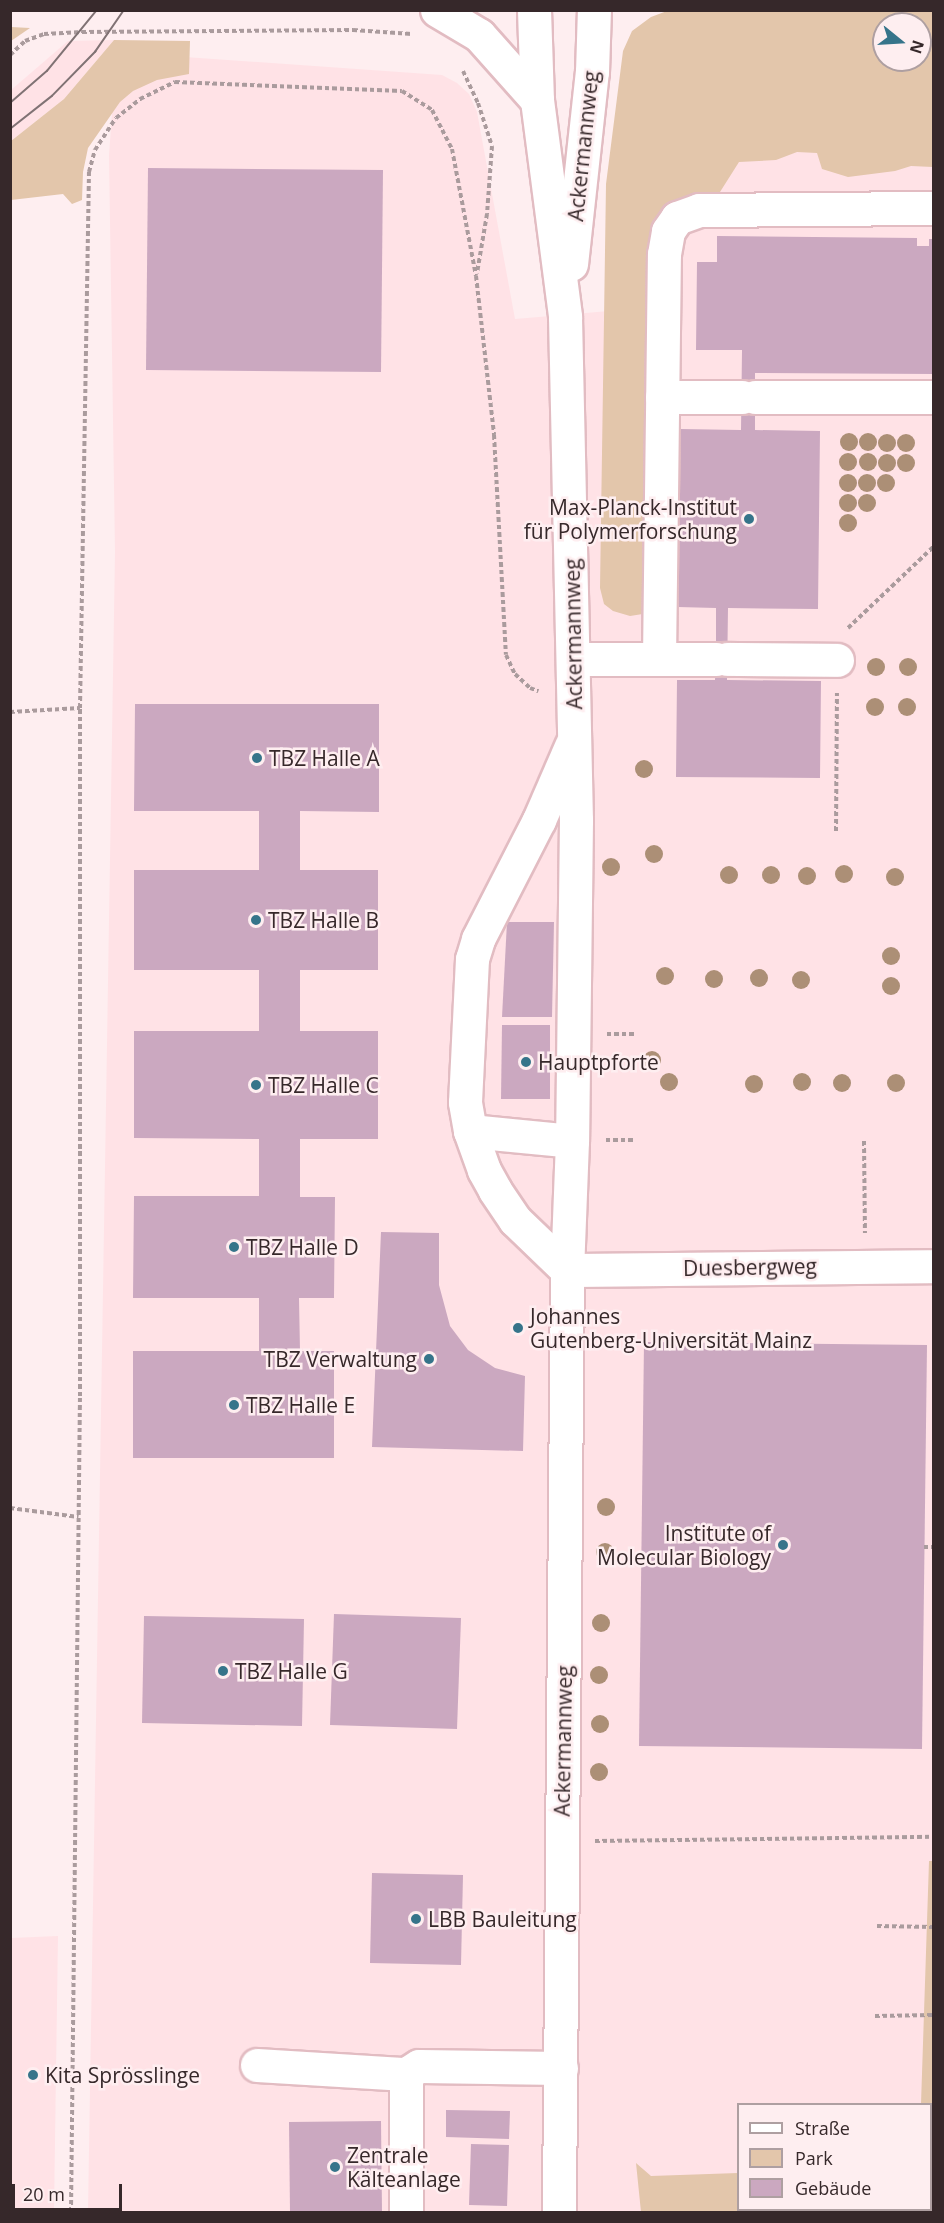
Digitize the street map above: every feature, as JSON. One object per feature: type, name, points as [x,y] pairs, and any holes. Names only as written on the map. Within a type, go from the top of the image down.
[{"type":"street","points":[[437,10],[479,35],[537,100]]},
{"type":"street","name":"Ackermannweg","points":[[534,10],[537,100],[565,316],[575,736],[572,1141],[567,1269],[559,2212]]},
{"type":"street","name":"Ackermannweg","points":[[565,316],[592,72],[594,10]]},
{"type":"street","points":[[659,659],[664,254],[668,231],[677,218],[699,210],[933,208]]},
{"type":"street","points":[[662,397],[933,397]]},
{"type":"street","points":[[574,659],[837,660]]},
{"type":"street","name":"Ackermannweg","points":[[567,1269],[515,1220],[484,1170],[470,1131],[465,1102],[472,959],[485,923],[539,820],[575,736]]},
{"type":"street","points":[[470,1131],[572,1141]]},
{"type":"street","name":"Duesbergweg","points":[[567,1269],[933,1266]]},
{"type":"street","points":[[256,2065],[406,2074],[419,2066],[561,2068]]},
{"type":"street","points":[[406,2074],[406,2212]]},
{"type":"path","points":[[10,55],[25,41],[44,34],[82,32],[353,30],[416,35]]},
{"type":"path","points":[[465,63],[463,74],[478,103],[492,146],[488,214],[476,276]]},
{"type":"path","points":[[70,2212],[78,1517],[80,708],[89,172],[95,150],[116,118],[140,99],[175,82],[402,91],[432,110],[452,148],[476,276],[494,435],[506,655],[515,674],[530,688],[545,694],[574,693]]},
{"type":"path","points":[[10,712],[80,708]]},
{"type":"path","points":[[864,1141],[865,1266]]},
{"type":"path","points":[[10,1508],[78,1517]]},
{"type":"path","points":[[924,1547],[933,1547]]},
{"type":"path","points":[[562,1841],[933,1837]]},
{"type":"path","points":[[877,1926],[933,1927]]},
{"type":"path","points":[[875,2016],[933,2015]]},
{"type":"shaded area","points":[[114,40],[64,99],[11,141],[11,90],[68,41]]},
{"type":"shaded area","name":"Johannes Gutenberg-Universität Mainz","points":[[933,46],[933,2212],[88,2212],[115,552],[109,155],[114,86],[128,53],[442,75],[457,83],[469,94],[477,112],[515,319],[609,311],[611,195],[872,66],[872,72],[932,72]]},
{"type":"shaded area","name":"Kita Sprösslinge","points":[[58,1936],[54,2212],[11,2212],[11,1938]]},
{"type":"green space","points":[[667,11],[933,11],[933,167],[911,166],[895,171],[848,177],[822,169],[817,153],[797,152],[776,160],[739,162],[720,192],[681,209],[649,613],[630,616],[613,611],[604,604],[600,588],[606,184],[623,51],[632,31],[651,17]]},
{"type":"green space","points":[[11,27],[30,28],[11,41]]},
{"type":"green space","points":[[114,40],[190,41],[189,74],[157,80],[133,91],[120,102],[88,148],[83,172],[82,200],[72,204],[63,194],[11,200],[11,141],[64,99]]},
{"type":"green space","points":[[929,1861],[934,1861],[933,2212],[641,2212],[636,2163],[651,2176],[737,2173],[737,2211],[932,2211],[932,2103],[921,2103]]},
{"type":"building","points":[[148,168],[383,170],[381,372],[146,370]]},
{"type":"building","name":"Max-Planck-Institut für Polymerforschung","points":[[717,236],[917,238],[917,246],[929,246],[929,239],[934,239],[934,374],[755,373],[755,430],[820,431],[818,609],[728,608],[727,680],[821,681],[820,778],[676,777],[677,680],[715,680],[716,659],[716,608],[678,607],[680,429],[741,430],[742,350],[696,350],[697,262],[717,262]]},
{"type":"building","points":[[135,704],[379,704],[379,812],[300,811],[300,870],[378,870],[378,970],[300,970],[300,1031],[378,1031],[378,1139],[300,1139],[300,1197],[335,1197],[334,1298],[299,1298],[300,1351],[334,1351],[334,1458],[133,1458],[133,1351],[259,1351],[259,1298],[133,1298],[134,1196],[259,1196],[259,1139],[134,1138],[134,1031],[259,1031],[259,970],[134,970],[134,870],[259,870],[259,811],[134,811]]},
{"type":"building","points":[[507,922],[554,922],[552,1017],[502,1017]]},
{"type":"building","name":"Hauptpforte","points":[[502,1025],[550,1025],[550,1099],[501,1099]]},
{"type":"building","name":"TBZ Verwaltung","points":[[381,1232],[439,1233],[439,1285],[450,1326],[468,1350],[495,1368],[525,1376],[523,1451],[372,1447]]},
{"type":"building","name":"Institute of Molecular Biology","points":[[644,1342],[927,1345],[922,1749],[639,1746]]},
{"type":"building","points":[[334,1614],[461,1618],[457,1729],[330,1725]]},
{"type":"building","name":"TBZ Halle G","points":[[144,1616],[304,1619],[302,1726],[142,1723]]},
{"type":"building","name":"LBB Bauleitung","points":[[372,1873],[463,1875],[461,1965],[370,1963]]},
{"type":"building","points":[[446,2110],[510,2111],[509,2139],[446,2137]]},
{"type":"building","name":"Zentrale Kälteanlage","points":[[381,2121],[382,2212],[290,2212],[289,2122]]},
{"type":"building","points":[[471,2144],[509,2145],[507,2206],[469,2205]]},
{"type":"tram line","points":[[10,103],[47,71],[97,10]]},
{"type":"tram line","points":[[10,129],[52,96],[95,52],[124,10]]},
{"type":"place","name":"Max-Planck-Institut für Polymerforschung","points":[[749,519]]},
{"type":"place","name":"TBZ Halle A","points":[[257,758]]},
{"type":"place","name":"TBZ Halle B","points":[[256,920]]},
{"type":"place","name":"Hauptpforte","points":[[526,1062]]},
{"type":"place","name":"TBZ Halle C","points":[[256,1085]]},
{"type":"place","name":"TBZ Halle D","points":[[234,1247]]},
{"type":"place","name":"Johannes Gutenberg-Universität Mainz","points":[[518,1328]]},
{"type":"place","name":"TBZ Verwaltung","points":[[429,1359]]},
{"type":"place","name":"TBZ Halle E","points":[[234,1405]]},
{"type":"place","name":"Institute of Molecular Biology","points":[[783,1545]]},
{"type":"place","name":"TBZ Halle G","points":[[223,1671]]},
{"type":"place","name":"LBB Bauleitung","points":[[416,1919]]},
{"type":"place","name":"Kita Sprösslinge","points":[[33,2075]]},
{"type":"place","name":"Zentrale Kälteanlage","points":[[335,2167]]}]
